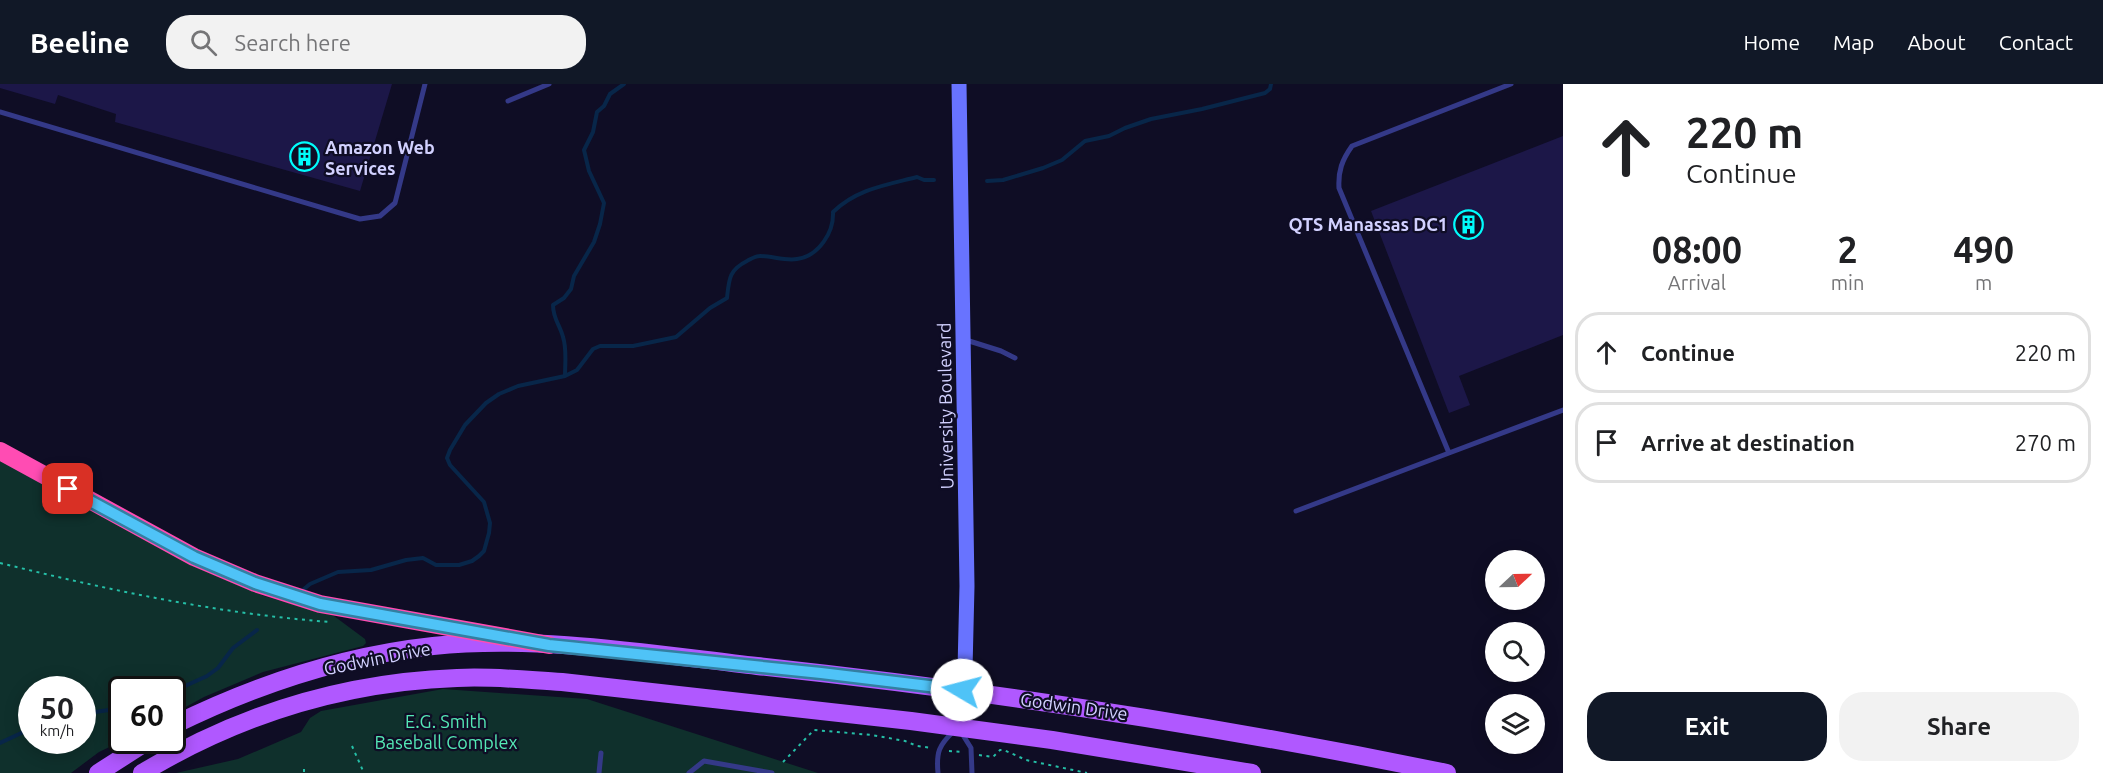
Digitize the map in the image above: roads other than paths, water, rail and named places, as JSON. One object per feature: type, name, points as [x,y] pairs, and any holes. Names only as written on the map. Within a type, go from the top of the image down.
[{"type":"highway","points":[[0,451],[194,557],[255,583],[320,604],[549,645]]},
{"type":"main road","name":"University Boulevard","points":[[958,727],[965,669],[967,586],[959,84]]},
{"type":"main road","name":"Godwin Drive","points":[[186,719],[262,686],[302,672],[350,660],[435,646],[508,643],[549,645],[821,673],[962,690],[1186,723],[1446,773]]},
{"type":"main road","name":"Godwin Drive","points":[[142,773],[203,740],[284,707],[372,685],[459,677],[562,682],[958,727],[1252,773]]},
{"type":"main road","points":[[98,773],[128,754]]},
{"type":"lane","points":[[0,112],[360,219],[380,216],[395,203],[425,84]]},
{"type":"lane","points":[[508,101],[549,84]]},
{"type":"lane","points":[[1449,453],[1339,188],[1339,173],[1344,157],[1353,146],[1511,84]]},
{"type":"lane","points":[[963,339],[1015,358]]},
{"type":"lane","points":[[1296,511],[1563,411]]},
{"type":"lane","points":[[938,773],[940,745],[958,727],[970,748],[972,773]]},
{"type":"lane","points":[[599,773],[601,753]]},
{"type":"lane","points":[[688,773],[704,761],[770,773]]},
{"type":"waterway","points":[[565,376],[564,342],[553,305],[564,298],[571,289],[574,276],[594,242],[604,203],[589,171],[584,150],[593,132],[597,112],[604,106],[610,94],[624,84]]},
{"type":"waterway","points":[[987,181],[1003,180],[1043,168],[1062,160],[1085,141],[1109,136],[1151,119],[1265,93],[1270,89],[1271,84]]},
{"type":"waterway","points":[[304,589],[338,572],[371,570],[406,560],[423,558],[436,565],[459,565],[472,561],[484,551],[490,523],[484,502],[450,465],[447,458],[465,425],[486,403],[499,394],[518,386],[565,376],[577,370],[593,349],[600,346],[633,346],[676,337],[710,308],[727,298],[731,276],[741,264],[758,256],[788,259],[805,257],[824,242],[831,227],[833,212],[852,198],[872,189],[917,177],[934,180]]},
{"type":"waterway","points":[[186,686],[218,668],[233,648],[257,630]]},
{"type":"waterway","points":[[96,712],[108,710]]},
{"type":"waterway","points":[[0,743],[18,735]]},
{"type":"place","name":"Amazon Web Services","points":[[304,157]]},
{"type":"place","name":"QTS Manassas DC1","points":[[1469,224]]},
{"type":"park label","name":"E.G. Smith Baseball Complex","points":[[446,731]]}]
